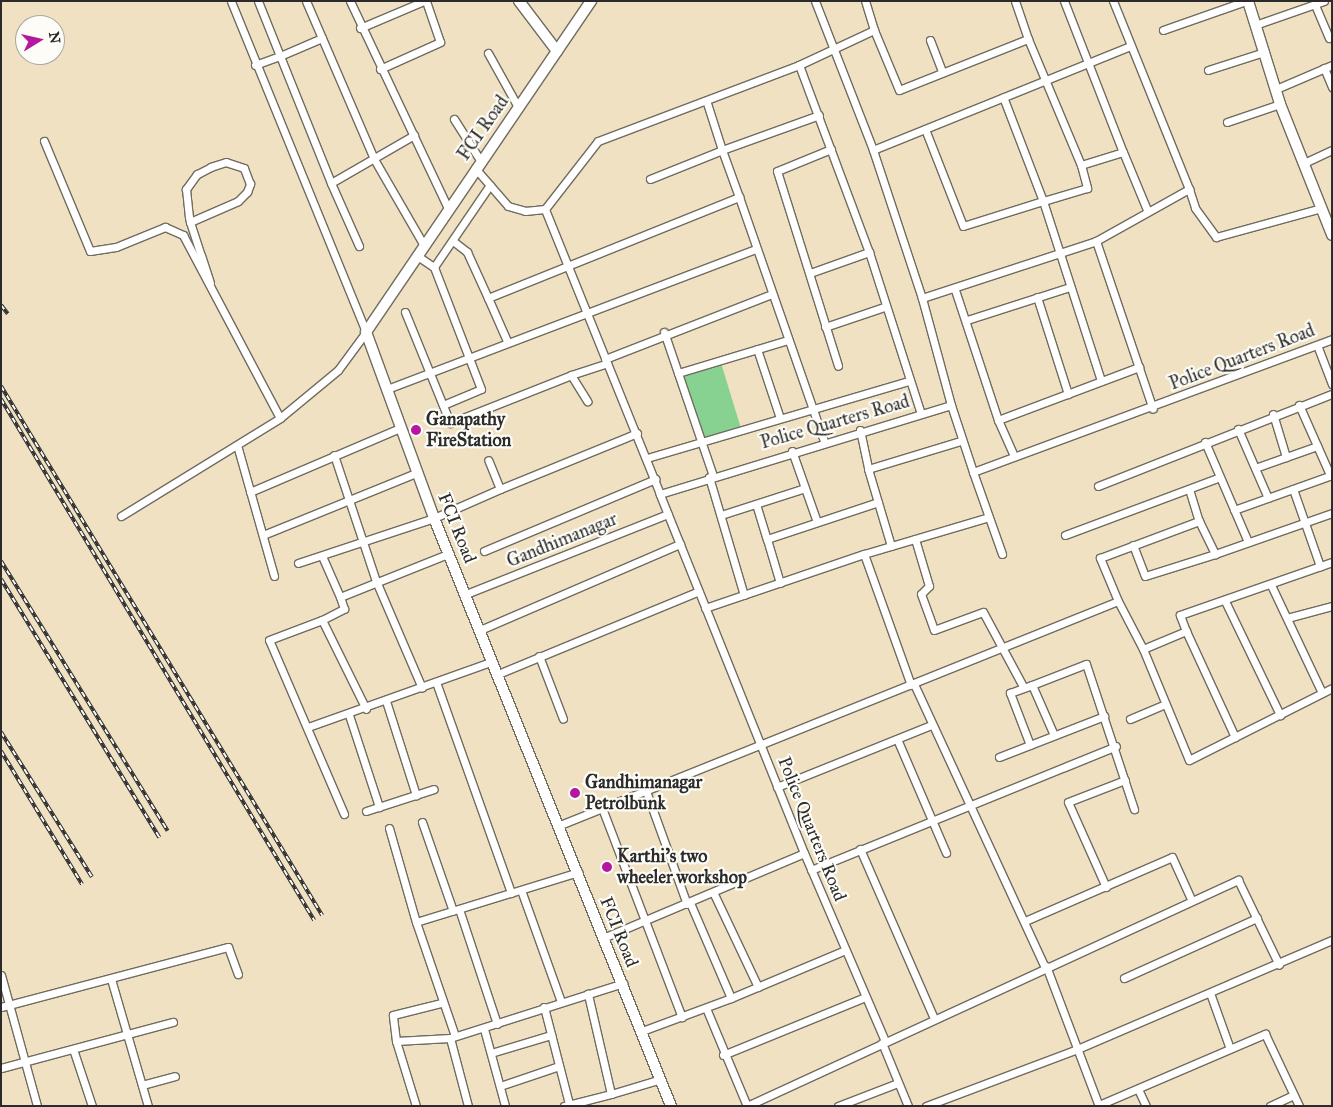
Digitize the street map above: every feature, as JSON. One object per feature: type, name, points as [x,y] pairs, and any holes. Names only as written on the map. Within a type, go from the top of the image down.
[{"type":"street","points":[[121,516],[280,418],[338,370],[366,332],[230,1]]},
{"type":"street","points":[[258,1],[331,184],[359,246]]},
{"type":"street","points":[[306,1],[374,159],[424,244]]},
{"type":"street","points":[[350,1],[360,28],[448,208]]},
{"type":"street","points":[[360,28],[425,1],[440,42],[380,69]]},
{"type":"street","points":[[519,1],[557,50]]},
{"type":"street","name":"FCI Road","points":[[591,1],[416,255],[366,332],[434,518],[450,553],[560,825],[603,938],[671,1106]]},
{"type":"street","points":[[816,1],[874,150],[922,298],[962,440],[1002,554]]},
{"type":"street","points":[[865,1],[874,30],[899,90],[1028,40]]},
{"type":"street","points":[[925,129],[964,226],[1087,188],[1081,165],[1028,40],[1015,1]]},
{"type":"street","points":[[1064,1],[1147,210]]},
{"type":"street","points":[[1114,1],[1195,208],[1216,237],[1321,208]]},
{"type":"street","points":[[1163,30],[1247,1],[1280,104],[1332,235]]},
{"type":"street","points":[[1255,25],[1324,1]]},
{"type":"street","points":[[1315,5],[1329,38]]},
{"type":"street","points":[[454,119],[490,185],[508,206],[525,211],[545,209],[598,141],[799,65],[874,30]]},
{"type":"street","points":[[255,65],[322,38]]},
{"type":"street","points":[[930,40],[942,72]]},
{"type":"street","points":[[874,150],[1131,46]]},
{"type":"street","points":[[1208,70],[1264,52]]},
{"type":"street","points":[[488,53],[518,106]]},
{"type":"street","points":[[799,65],[869,252],[884,307],[921,414]]},
{"type":"street","points":[[1276,89],[1328,67],[1332,87]]},
{"type":"street","points":[[1003,97],[1043,201],[1058,253],[1101,381]]},
{"type":"street","points":[[706,100],[824,441]]},
{"type":"street","points":[[1227,122],[1280,104]]},
{"type":"street","points":[[650,179],[722,150],[819,115]]},
{"type":"street","points":[[331,184],[414,136]]},
{"type":"street","points":[[44,141],[90,251],[116,247],[170,226],[183,235],[280,418]]},
{"type":"street","points":[[831,149],[777,171],[838,366]]},
{"type":"street","points":[[1304,163],[1332,150]]},
{"type":"street","points":[[1081,165],[1123,152]]},
{"type":"street","points":[[190,222],[238,201],[247,192],[250,184],[244,168],[226,162],[197,174],[186,189],[190,222],[211,286]]},
{"type":"street","points":[[434,267],[490,185]]},
{"type":"street","points":[[922,298],[955,290],[1096,241],[1129,226],[1147,210],[1189,189]]},
{"type":"street","points":[[488,298],[739,197]]},
{"type":"street","points":[[545,209],[566,267],[647,458],[660,494]]},
{"type":"street","points":[[453,241],[467,252],[507,341]]},
{"type":"street","name":"Police Quarters Road","points":[[1096,241],[1153,409],[1332,340]]},
{"type":"street","points":[[387,389],[584,311],[756,249]]},
{"type":"street","points":[[810,273],[869,252]]},
{"type":"street","points":[[416,255],[434,267],[482,389],[443,405]]},
{"type":"street","points":[[967,320],[1070,287]]},
{"type":"street","points":[[955,290],[967,320],[998,420],[1014,456]]},
{"type":"street","points":[[405,312],[450,422],[572,375],[664,332],[772,294]]},
{"type":"street","points":[[1037,297],[1068,394]]},
{"type":"street","points":[[825,327],[884,307]]},
{"type":"street","points":[[664,332],[701,441],[720,515],[744,595]]},
{"type":"street","points":[[678,374],[788,340]]},
{"type":"street","points":[[1317,345],[1332,384]]},
{"type":"street","points":[[757,349],[780,418]]},
{"type":"street","points":[[998,420],[1139,367]]},
{"type":"street","points":[[572,375],[587,401]]},
{"type":"street","points":[[647,458],[909,381]]},
{"type":"street","points":[[1098,486],[1273,414],[1332,394]]},
{"type":"street","name":"Police Quarters Road","points":[[908,1106],[777,787],[660,494],[860,430],[952,405]]},
{"type":"street","points":[[1234,510],[1331,475],[1299,405]]},
{"type":"street","points":[[973,472],[1014,456],[1153,409]]},
{"type":"street","points":[[1273,414],[1286,456]]},
{"type":"street","points":[[250,492],[400,428]]},
{"type":"street","points":[[1238,429],[1268,498]]},
{"type":"street","points":[[860,430],[868,469],[891,546]]},
{"type":"street","points":[[298,563],[434,518],[500,489],[637,434]]},
{"type":"street","points":[[868,469],[962,440]]},
{"type":"street","points":[[1205,442],[1248,542]]},
{"type":"street","points":[[237,446],[274,576]]},
{"type":"street","points":[[1254,468],[1317,446]]},
{"type":"street","points":[[792,451],[817,522]]},
{"type":"street","points":[[334,455],[376,581],[422,688]]},
{"type":"street","points":[[488,460],[500,489]]},
{"type":"street","points":[[263,535],[418,472]]},
{"type":"street","points":[[1064,534],[1220,477]]},
{"type":"street","points":[[484,551],[655,479]]},
{"type":"street","points":[[720,515],[805,488]]},
{"type":"street","points":[[1189,489],[1199,521],[1215,554]]},
{"type":"street","points":[[1292,489],[1320,566]]},
{"type":"street","points":[[767,539],[878,502]]},
{"type":"street","points":[[756,504],[780,583]]},
{"type":"street","points":[[1132,545],[1146,576],[1332,513]]},
{"type":"street","name":"Gandhimanagar","points":[[466,594],[668,514]]},
{"type":"street","points":[[705,608],[864,554],[989,517]]},
{"type":"street","points":[[1199,521],[1100,558],[1118,602],[1143,649],[1189,760],[1332,688]]},
{"type":"street","points":[[915,539],[929,586],[921,594],[934,630],[983,612],[1024,688]]},
{"type":"street","points":[[480,630],[680,544]]},
{"type":"street","points":[[340,597],[450,553]]},
{"type":"street","points":[[864,554],[912,684],[972,802],[1046,967],[1075,1050],[1099,1106],[1265,1034],[1299,1106]]},
{"type":"street","points":[[322,556],[344,609],[322,620],[269,640],[344,814]]},
{"type":"street","points":[[1235,737],[1180,615],[1271,585],[1332,562]]},
{"type":"street","points":[[1271,585],[1322,693]]},
{"type":"street","points":[[498,674],[698,592]]},
{"type":"street","points":[[1225,601],[1280,715]]},
{"type":"street","points":[[560,825],[1118,602]]},
{"type":"street","points":[[1287,618],[1332,606]]},
{"type":"street","points":[[322,620],[366,709]]},
{"type":"street","points":[[1143,649],[1186,631]]},
{"type":"street","points":[[539,656],[563,719]]},
{"type":"street","points":[[308,727],[366,709],[493,661]]},
{"type":"street","points":[[1030,745],[1010,693],[1086,664],[1116,746],[1134,809]]},
{"type":"street","points":[[436,682],[511,893]]},
{"type":"street","points":[[1032,685],[1054,736]]},
{"type":"street","points":[[386,701],[416,794]]},
{"type":"street","points":[[1130,719],[1165,704]]},
{"type":"street","points":[[349,715],[379,807]]},
{"type":"street","points":[[999,757],[1104,716]]},
{"type":"street","points":[[777,787],[932,725]]},
{"type":"street","points":[[897,739],[946,853]]},
{"type":"street","points":[[811,870],[972,802],[1116,746]]},
{"type":"street","points":[[1106,886],[1068,802],[1126,780]]},
{"type":"street","points":[[366,811],[434,789]]},
{"type":"street","points":[[646,791],[688,903],[731,998]]},
{"type":"street","points":[[602,808],[682,1018]]},
{"type":"street","points":[[422,822],[456,909],[497,1024]]},
{"type":"street","points":[[389,828],[452,1037],[468,1106]]},
{"type":"street","points":[[860,849],[934,1018]]},
{"type":"street","points":[[603,938],[714,894],[804,853]]},
{"type":"street","points":[[1025,921],[1172,857],[1191,899]]},
{"type":"street","points":[[416,922],[578,872]]},
{"type":"street","points":[[706,1008],[723,1055],[747,1106],[1191,899],[1238,880],[1279,964]]},
{"type":"street","points":[[521,890],[561,1002]]},
{"type":"street","points":[[714,894],[758,987]]},
{"type":"street","points":[[1124,978],[1257,918]]},
{"type":"street","points":[[926,1106],[1075,1050],[1332,940]]},
{"type":"street","points":[[1,1007],[228,947],[238,974]]},
{"type":"street","points":[[642,1031],[682,1018],[845,950]]},
{"type":"street","points":[[1,975],[10,1004],[22,1062],[37,1106]]},
{"type":"street","points":[[111,979],[148,1106]]},
{"type":"street","points":[[396,1041],[452,1037],[484,1029],[622,982]]},
{"type":"street","points":[[1210,993],[1230,1049]]},
{"type":"street","points":[[588,994],[611,1094]]},
{"type":"street","points":[[723,1055],[864,997]]},
{"type":"street","points":[[416,1106],[396,1041],[393,1015],[441,1003]]},
{"type":"street","points":[[544,1007],[559,1066],[566,1105],[661,1080]]},
{"type":"street","points":[[1,1068],[174,1022]]},
{"type":"street","points":[[484,1029],[505,1106]]},
{"type":"street","points":[[490,1053],[551,1035]]},
{"type":"street","points":[[74,1049],[92,1106]]},
{"type":"street","points":[[500,1086],[559,1066]]},
{"type":"street","points":[[142,1085],[176,1076]]},
{"type":"street","points":[[838,1106],[898,1083]]},
{"type":"street","points":[[1138,1089],[1146,1106]]},
{"type":"street","points":[[1270,1106],[1294,1095]]},
{"type":"green space","points":[[721,363],[741,427],[700,439],[681,375]]},
{"type":"railway","points":[[1,305],[8,314]]},
{"type":"railway","points":[[1,386],[322,915]]},
{"type":"railway","points":[[1,399],[314,920]]},
{"type":"railway","points":[[1,561],[168,831]]},
{"type":"railway","points":[[1,579],[159,837]]},
{"type":"railway","points":[[1,732],[92,877]]},
{"type":"railway","points":[[1,751],[82,884]]},
{"type":"place","name":"Ganapathy FireStation","points":[[416,430]]},
{"type":"place","name":"Gandhimanagar Petrolbunk","points":[[575,793]]},
{"type":"place","name":"Karthi's two wheeler workshop","points":[[607,867]]}]
